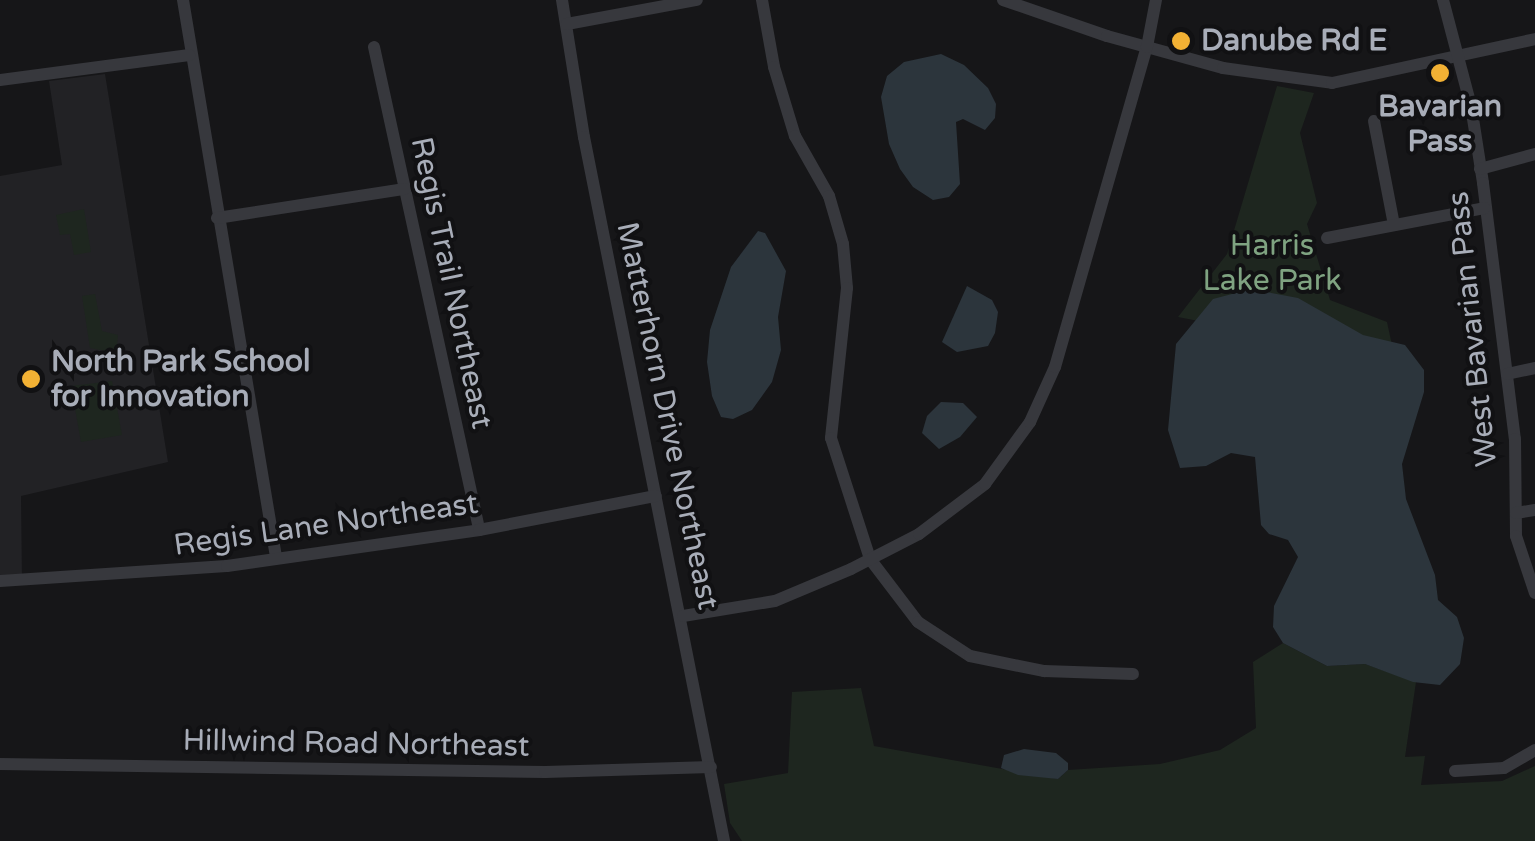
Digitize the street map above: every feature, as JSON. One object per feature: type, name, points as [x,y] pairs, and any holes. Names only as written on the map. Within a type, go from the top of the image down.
[{"type":"street","points":[[183,0],[189,55],[276,558]]},
{"type":"street","name":"Matterhorn Drive Northeast","points":[[562,0],[584,137],[683,616],[724,841]]},
{"type":"street","points":[[566,24],[697,0]]},
{"type":"street","points":[[762,0],[774,67],[795,136],[829,196],[843,244],[848,288],[831,438],[870,559],[918,622],[970,656],[1044,671],[1133,674]]},
{"type":"street","points":[[1003,0],[1223,68],[1332,82],[1535,39]]},
{"type":"street","points":[[683,616],[776,601],[918,534],[986,484],[1030,422],[1054,367],[1147,47],[1156,0]]},
{"type":"street","name":"West Bavarian Pass","points":[[1443,0],[1471,106],[1515,439],[1516,536],[1535,593]]},
{"type":"street","name":"Regis Trail Northeast","points":[[374,47],[480,530]]},
{"type":"street","points":[[0,80],[189,55]]},
{"type":"street","points":[[1374,121],[1394,225]]},
{"type":"street","points":[[1480,170],[1535,154]]},
{"type":"street","points":[[217,218],[405,189]]},
{"type":"street","points":[[1327,238],[1484,208]]},
{"type":"street","points":[[1507,374],[1535,368]]},
{"type":"street","name":"Regis Lane Northeast","points":[[0,581],[162,574],[480,530],[656,496]]},
{"type":"street","points":[[1516,513],[1535,510]]},
{"type":"street","points":[[1455,771],[1504,768],[1535,750]]},
{"type":"street","name":"Hillwind Road Northeast","points":[[0,764],[544,772],[711,768]]},
{"type":"shaded area","points":[[941,54],[964,65],[988,88],[996,104],[995,118],[985,130],[963,119],[956,122],[960,184],[949,197],[933,200],[913,187],[900,169],[889,144],[881,97],[887,76],[904,62]]},
{"type":"shaded area","points":[[105,74],[168,462],[21,496],[22,581],[0,581],[0,176],[62,165],[49,81]]},
{"type":"shaded area","points":[[758,231],[765,233],[786,271],[778,317],[781,350],[772,382],[752,410],[733,419],[721,417],[712,396],[707,362],[710,330],[731,267]]},
{"type":"shaded area","points":[[967,286],[992,300],[998,312],[995,333],[988,346],[957,352],[942,342]]},
{"type":"shaded area","points":[[1251,289],[1298,298],[1363,335],[1405,345],[1424,370],[1424,392],[1402,464],[1406,499],[1435,575],[1438,600],[1457,617],[1464,638],[1460,664],[1440,685],[1413,682],[1365,664],[1327,666],[1283,643],[1273,627],[1274,606],[1298,557],[1288,540],[1269,534],[1261,525],[1255,457],[1231,453],[1206,466],[1180,468],[1168,430],[1176,344],[1213,299]]},
{"type":"shaded area","points":[[941,402],[963,403],[977,417],[960,437],[939,449],[922,433],[927,416]]},
{"type":"shaded area","points":[[1024,749],[1056,753],[1068,763],[1068,770],[1058,779],[1018,775],[1001,768],[1004,755]]},
{"type":"green space","name":"Harris Lake Park","points":[[1277,86],[1314,93],[1300,133],[1317,203],[1307,224],[1330,300],[1387,322],[1395,359],[1178,317],[1227,254]]},
{"type":"green space","points":[[84,209],[91,252],[74,255],[70,234],[60,235],[56,215]]},
{"type":"green space","points":[[95,294],[102,331],[118,335],[116,353],[90,348],[82,296]]},
{"type":"green space","points":[[112,381],[122,435],[81,442],[71,386]]},
{"type":"green space","points":[[1283,643],[1327,666],[1365,664],[1416,682],[1405,757],[1425,756],[1421,785],[1502,781],[1535,766],[1535,841],[742,841],[730,823],[724,784],[788,773],[792,692],[861,688],[874,746],[1058,779],[1068,770],[1160,764],[1220,750],[1256,728],[1253,662]]},
{"type":"place","name":"Danube Rd E","points":[[1181,41]]},
{"type":"place","name":"Bavarian Pass","points":[[1440,73]]},
{"type":"place","name":"North Park School for Innovation","points":[[31,379]]}]
